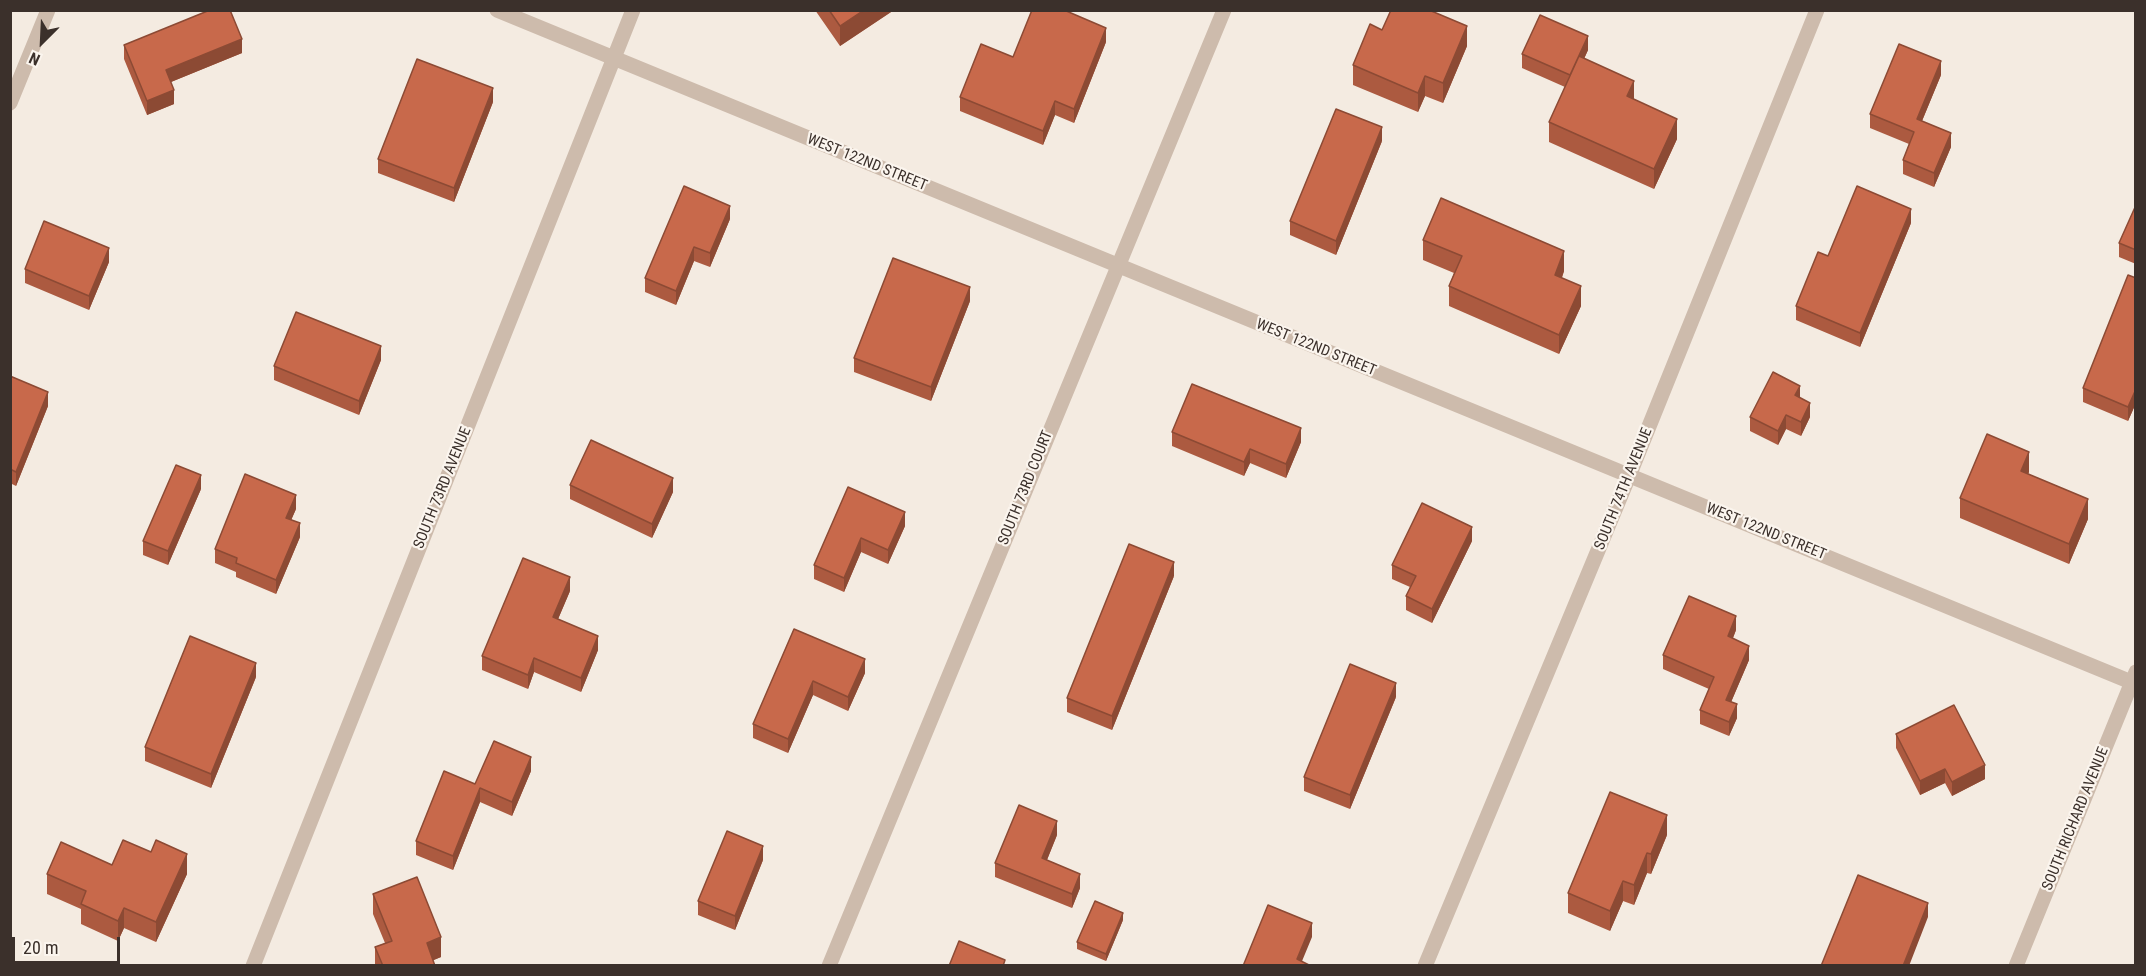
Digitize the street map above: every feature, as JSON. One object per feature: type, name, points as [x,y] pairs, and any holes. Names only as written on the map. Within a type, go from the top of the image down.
[{"type":"street","points":[[10,103],[48,10]]},
{"type":"street","name":"WEST 122ND STREET","points":[[497,10],[1629,476],[2134,680]]},
{"type":"street","name":"SOUTH 73RD AVENUE","points":[[253,966],[633,10]]},
{"type":"street","name":"SOUTH 73RD COURT","points":[[829,966],[1224,10]]},
{"type":"street","name":"SOUTH 74TH AVENUE","points":[[1425,966],[1629,476],[1817,10]]},
{"type":"street","name":"SOUTH RICHARD AVENUE","points":[[2016,966],[2134,680]]},
{"type":"building","points":[[210,10],[230,10],[242,39],[166,70],[174,90],[147,101],[124,45]]},
{"type":"building","points":[[829,10],[864,10],[840,26]]},
{"type":"building","points":[[1032,10],[1064,10],[1106,28],[1074,109],[1055,101],[1043,131],[960,97],[981,44],[1013,57]]},
{"type":"building","points":[[1391,10],[1429,10],[1467,26],[1443,83],[1425,76],[1418,93],[1353,65],[1370,24],[1382,30]]},
{"type":"building","points":[[1540,15],[1588,36],[1570,75],[1522,54]]},
{"type":"building","points":[[1899,44],[1941,61],[1917,119],[1951,133],[1934,173],[1903,160],[1914,132],[1870,114]]},
{"type":"building","points":[[1579,56],[1634,81],[1627,96],[1677,119],[1654,169],[1549,122]]},
{"type":"building","points":[[417,59],[493,88],[454,188],[378,159]]},
{"type":"building","points":[[1336,109],[1382,127],[1336,241],[1290,221]]},
{"type":"building","points":[[684,186],[730,206],[710,253],[694,247],[676,291],[645,278]]},
{"type":"building","points":[[1857,186],[1911,209],[1860,333],[1796,306],[1818,252],[1828,256]]},
{"type":"building","points":[[1441,198],[1564,251],[1555,275],[1581,286],[1559,335],[1449,286],[1462,256],[1423,240]]},
{"type":"building","points":[[2136,205],[2136,250],[2119,243]]},
{"type":"building","points":[[44,221],[109,248],[89,296],[25,269]]},
{"type":"building","points":[[893,258],[970,287],[931,387],[854,358]]},
{"type":"building","points":[[2128,275],[2136,278],[2136,389],[2128,407],[2083,388]]},
{"type":"building","points":[[296,312],[381,346],[359,401],[274,366]]},
{"type":"building","points":[[1773,372],[1800,386],[1795,395],[1810,403],[1801,422],[1786,415],[1778,431],[1750,417]]},
{"type":"building","points":[[10,376],[48,392],[16,472],[10,469]]},
{"type":"building","points":[[1192,384],[1301,428],[1286,464],[1250,449],[1244,462],[1172,432]]},
{"type":"building","points":[[1987,434],[2029,452],[2021,471],[2088,499],[2069,544],[1960,498]]},
{"type":"building","points":[[591,440],[673,478],[652,524],[570,485]]},
{"type":"building","points":[[176,465],[201,475],[168,551],[143,541]]},
{"type":"building","points":[[245,474],[296,495],[286,518],[300,523],[276,580],[236,563],[237,558],[215,549]]},
{"type":"building","points":[[848,487],[905,512],[888,550],[861,538],[844,578],[814,565]]},
{"type":"building","points":[[1422,503],[1472,527],[1432,609],[1406,596],[1416,576],[1392,565]]},
{"type":"building","points":[[1129,544],[1174,562],[1112,716],[1067,698]]},
{"type":"building","points":[[523,558],[570,577],[553,617],[598,636],[581,678],[534,658],[528,675],[482,656]]},
{"type":"building","points":[[1689,596],[1736,616],[1728,636],[1749,646],[1726,700],[1737,704],[1729,722],[1700,710],[1714,677],[1663,655]]},
{"type":"building","points":[[794,629],[865,659],[848,697],[813,681],[788,739],[753,724]]},
{"type":"building","points":[[190,636],[256,663],[211,774],[145,747]]},
{"type":"building","points":[[1350,664],[1396,683],[1350,795],[1304,777]]},
{"type":"building","points":[[1954,705],[1985,765],[1952,782],[1945,769],[1920,781],[1896,734]]},
{"type":"building","points":[[494,741],[531,757],[512,802],[480,788],[453,856],[416,841],[444,771],[475,784]]},
{"type":"building","points":[[1610,792],[1667,815],[1651,854],[1647,853],[1634,885],[1623,881],[1610,911],[1568,893]]},
{"type":"building","points":[[1019,805],[1057,821],[1042,858],[1080,874],[1072,894],[995,863]]},
{"type":"building","points":[[727,831],[763,846],[735,916],[698,901]]},
{"type":"building","points":[[123,840],[151,852],[156,840],[187,854],[156,922],[124,908],[118,921],[81,904],[86,891],[47,874],[61,842],[112,865]]},
{"type":"building","points":[[1858,875],[1928,903],[1903,966],[1821,966]]},
{"type":"building","points":[[417,877],[441,937],[427,943],[435,966],[383,966],[375,947],[392,941],[373,894]]},
{"type":"building","points":[[1095,901],[1123,913],[1106,954],[1077,942]]},
{"type":"building","points":[[1268,905],[1312,923],[1297,959],[1311,966],[1243,966]]},
{"type":"building","points":[[959,941],[1005,960],[1003,966],[949,966]]}]
